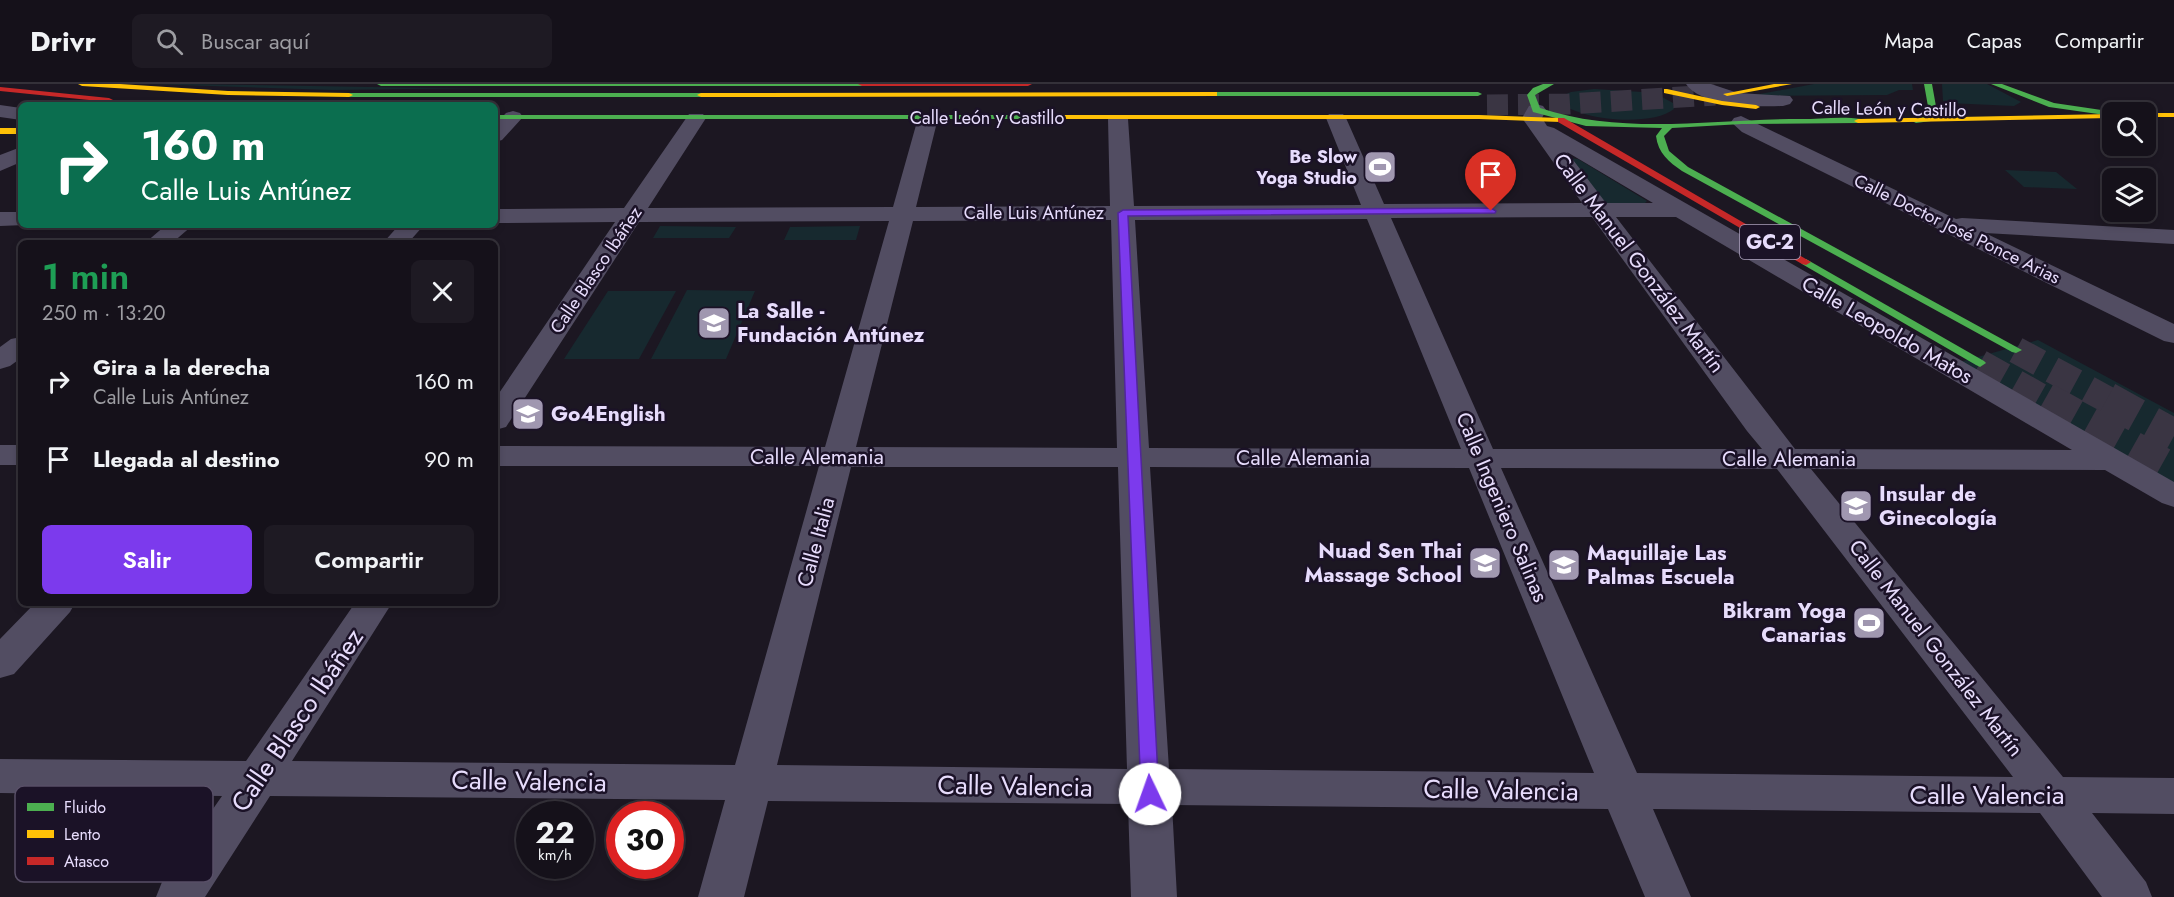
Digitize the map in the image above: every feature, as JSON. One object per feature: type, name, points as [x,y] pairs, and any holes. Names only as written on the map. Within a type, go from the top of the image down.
[{"type":"main road","points":[[82,84],[228,93],[571,95],[849,107]]},
{"type":"main road","points":[[381,84],[1028,84]]},
{"type":"main road","points":[[571,95],[713,84],[849,107]]},
{"type":"main road","points":[[1524,84],[1547,85]]},
{"type":"main road","points":[[1916,121],[1928,119],[1932,109],[1928,84]]},
{"type":"main road","points":[[1995,84],[2063,109],[2102,114]]},
{"type":"main road","points":[[1542,119],[1531,95],[1547,85]]},
{"type":"main road","points":[[1653,86],[1689,102],[1694,111],[1689,117],[1669,126]]},
{"type":"main road","points":[[0,89],[76,98],[151,102]]},
{"type":"main road","name":"Calle León y Castillo","points":[[1667,91],[1751,107],[1932,109],[2102,115]]},
{"type":"main road","points":[[1727,94],[1785,92]]},
{"type":"main road","points":[[501,114],[712,114],[849,107],[1482,99]]},
{"type":"main road","points":[[501,114],[712,114],[849,107]]},
{"type":"main road","name":"Calle León y Castillo","points":[[849,107],[928,118],[1479,117],[1542,119],[1602,125],[1669,126],[1731,122],[1916,121],[2102,115]]},
{"type":"main road","points":[[2156,115],[2174,115]]},
{"type":"main road","name":"GC-2","points":[[1542,119],[1980,363]]},
{"type":"main road","name":"GC-2","points":[[1669,126],[1660,136],[1660,147],[1668,157],[1685,169],[2016,350]]},
{"type":"main road","points":[[0,131],[18,131]]},
{"type":"street","points":[[1696,84],[1727,99],[1747,101],[1785,92]]},
{"type":"street","points":[[0,111],[18,114]]},
{"type":"street","name":"Calle Blasco Ibáñez","points":[[498,417],[632,216],[712,114]]},
{"type":"street","name":"Calle Italia","points":[[721,897],[928,118]]},
{"type":"street","name":"Calle Ingeniero Salinas","points":[[1336,118],[1668,897]]},
{"type":"street","points":[[1119,119],[1154,897]]},
{"type":"street","name":"Calle Leopoldo Matos","points":[[1542,119],[1681,210],[2174,496]]},
{"type":"street","name":"Calle Manuel González Martín","points":[[1542,119],[1598,210],[1787,459],[2052,795],[2129,897]]},
{"type":"street","name":"Calle Doctor José Ponce Arias","points":[[1731,122],[1749,128],[2174,334]]},
{"type":"street","points":[[0,164],[18,155]]},
{"type":"street","name":"Calle Luis Antúnez","points":[[498,216],[1681,210]]},
{"type":"street","points":[[0,219],[18,219]]},
{"type":"street","points":[[1946,224],[2174,237]]},
{"type":"street","points":[[161,240],[177,228]]},
{"type":"street","points":[[398,240],[409,228]]},
{"type":"street","points":[[0,360],[18,347]]},
{"type":"street","points":[[0,455],[18,455]]},
{"type":"street","name":"Calle Alemania","points":[[498,456],[2111,460]]},
{"type":"street","points":[[0,664],[54,606]]},
{"type":"street","name":"Calle Blasco Ibáñez","points":[[213,846],[372,606]]},
{"type":"street","name":"Calle Valencia","points":[[0,776],[2174,796]]},
{"type":"street","name":"Calle Blasco Ibáñez","points":[[179,897],[189,882]]},
{"type":"shaded area","points":[[148,84],[401,87],[486,88],[333,90]]},
{"type":"shaded area","points":[[1814,84],[1912,84],[1913,90],[1899,90],[1887,95],[1749,96]]},
{"type":"shaded area","points":[[1942,84],[1987,84],[2021,102],[2014,106],[1948,103],[1943,101]]},
{"type":"shaded area","points":[[1594,89],[1642,92],[1662,97],[1673,103],[1674,109],[1664,115],[1649,118],[1615,119],[1582,113],[1568,108],[1559,101],[1559,97],[1571,92]]},
{"type":"shaded area","points":[[1569,158],[1578,159],[1647,201],[1644,204],[1606,205]]},
{"type":"shaded area","points":[[2005,170],[2056,172],[2077,189],[2024,187]]},
{"type":"shaded area","points":[[660,226],[736,227],[729,238],[653,238]]},
{"type":"shaded area","points":[[860,226],[856,240],[784,240],[790,227]]},
{"type":"shaded area","points":[[687,290],[755,291],[726,359],[651,359]]},
{"type":"shaded area","points":[[608,291],[676,291],[639,359],[564,359]]},
{"type":"shaded area","points":[[2038,340],[2174,413],[2174,485],[1960,362]]},
{"type":"tunnel","points":[[1487,105],[1569,104],[1715,95]]},
{"type":"tunnel","points":[[2016,350],[2110,401]]},
{"type":"tunnel","points":[[1980,363],[2048,401]]},
{"type":"tunnel","points":[[2045,399],[2174,471]]},
{"type":"tunnel","points":[[2107,399],[2174,436]]},
{"type":"traffic: fast","points":[[381,84],[862,84]]},
{"type":"traffic: fast","points":[[1550,84],[1536,90],[1531,95],[1536,110],[1586,123],[1612,126],[1664,126],[1742,122],[1858,121]]},
{"type":"traffic: fast","points":[[1916,121],[1928,119],[1933,112],[1928,84]]},
{"type":"traffic: fast","points":[[1995,84],[2052,105],[2102,112]]},
{"type":"traffic: fast","points":[[1214,94],[1478,94]]},
{"type":"traffic: fast","points":[[349,95],[701,95]]},
{"type":"traffic: fast","points":[[498,117],[1035,117]]},
{"type":"traffic: fast","points":[[1669,126],[1660,136],[1662,147],[1685,169],[2016,350]]},
{"type":"traffic: fast","points":[[1806,262],[1980,363]]},
{"type":"traffic: slow","points":[[82,84],[228,93],[349,95]]},
{"type":"traffic: slow","points":[[1727,94],[1788,84]]},
{"type":"traffic: slow","points":[[1667,91],[1722,103],[1756,107]]},
{"type":"traffic: slow","points":[[701,95],[1214,94]]},
{"type":"traffic: slow","points":[[2156,115],[2174,115]]},
{"type":"traffic: slow","points":[[1858,121],[2102,116]]},
{"type":"traffic: slow","points":[[1035,117],[1479,117],[1561,120]]},
{"type":"traffic: slow","points":[[0,131],[18,131]]},
{"type":"traffic: jam","points":[[862,84],[1028,84]]},
{"type":"traffic: jam","points":[[0,89],[109,100]]},
{"type":"traffic: jam","points":[[1561,120],[1806,262]]},
{"type":"place","name":"Be Slow Yoga Studio","points":[[1380,167]]},
{"type":"place","name":"La Salle - Fundación Antúnez","points":[[714,323]]},
{"type":"place","name":"Go4English","points":[[528,414]]},
{"type":"place","name":"Insular de Ginecología","points":[[1856,506]]},
{"type":"place","name":"Nuad Sen Thai Massage School","points":[[1485,563]]},
{"type":"place","name":"Maquillaje Las Palmas Escuela","points":[[1564,565]]},
{"type":"place","name":"Bikram Yoga Canarias","points":[[1869,623]]},
{"type":"route","points":[[1150,794],[1123,213],[1491,211]]}]
